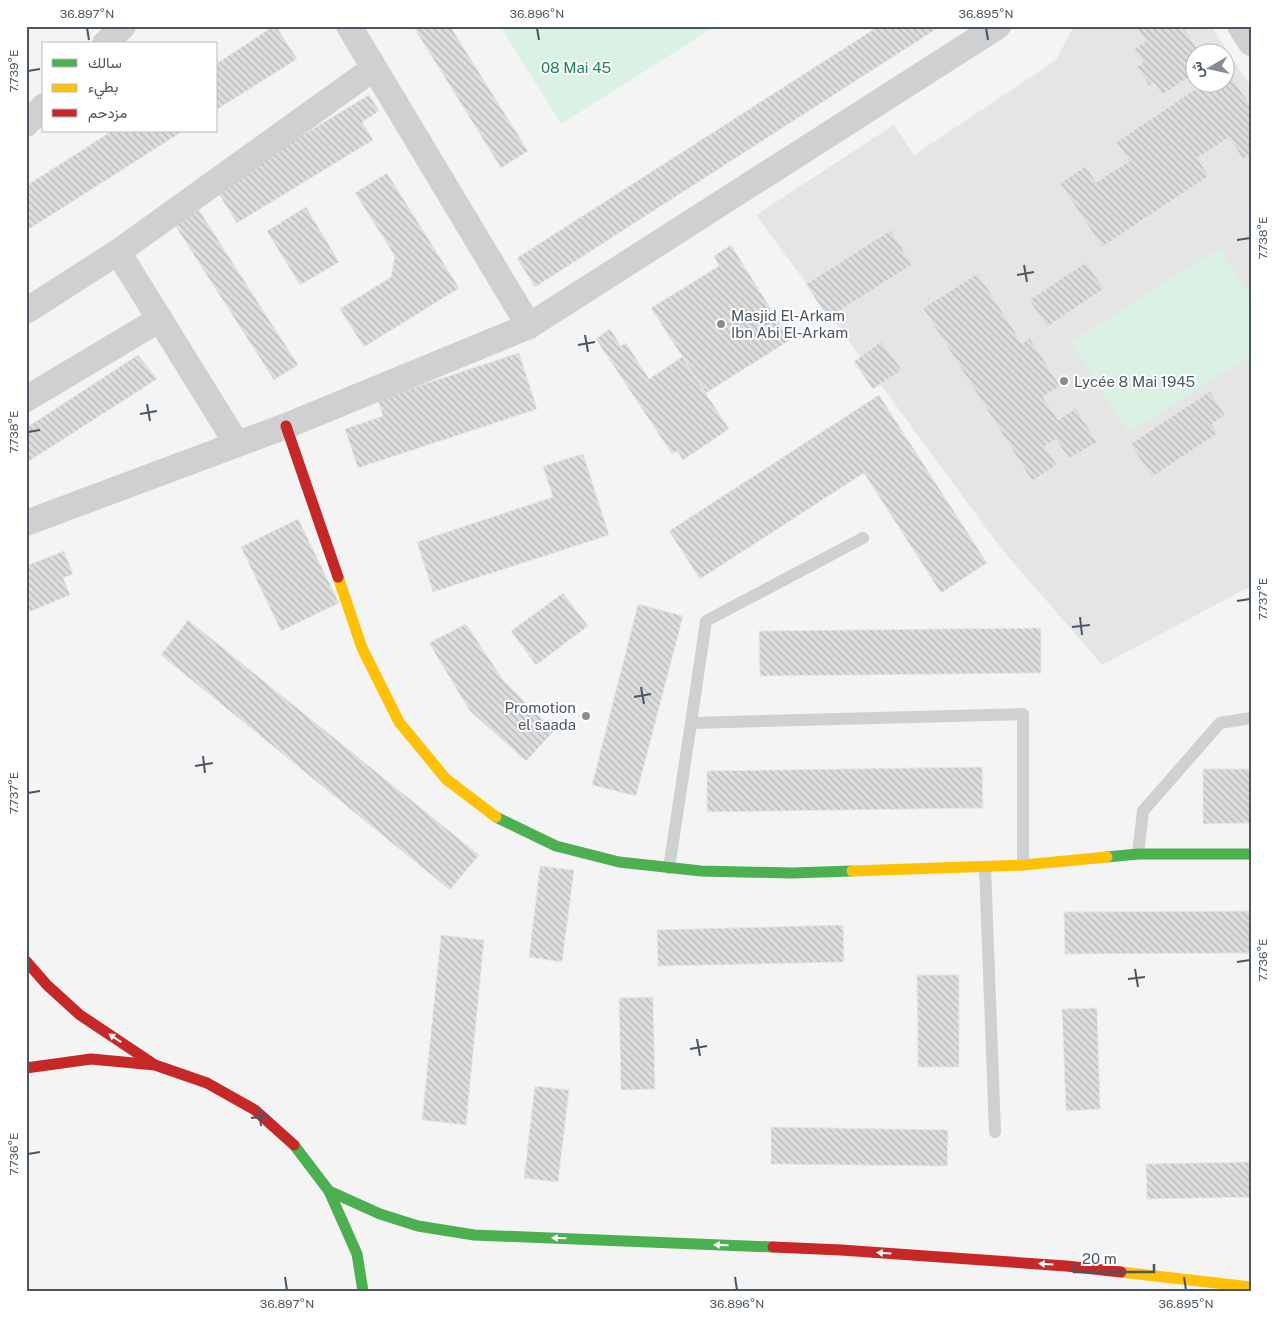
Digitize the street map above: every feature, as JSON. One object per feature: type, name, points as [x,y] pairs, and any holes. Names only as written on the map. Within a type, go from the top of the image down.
[{"type":"main road","points":[[286,426],[362,648],[399,722],[446,779],[498,819],[556,846],[618,862],[669,868],[700,871],[792,873],[1023,865],[1138,854],[1251,854]]},
{"type":"main road","points":[[26,961],[47,985],[80,1015],[155,1065]]},
{"type":"main road","points":[[26,1068],[91,1059],[155,1065],[207,1083],[255,1110],[296,1147],[329,1191],[357,1254],[363,1291]]},
{"type":"main road","points":[[329,1191],[380,1214],[418,1226],[474,1235],[841,1250],[1066,1266],[1251,1287]]},
{"type":"street","points":[[107,42],[122,26]]},
{"type":"street","points":[[349,26],[529,326]]},
{"type":"street","points":[[26,523],[286,426],[529,326],[998,26]]},
{"type":"street","points":[[1240,26],[1251,42]]},
{"type":"street","points":[[26,311],[118,252],[374,68]]},
{"type":"street","points":[[26,124],[42,108]]},
{"type":"street","points":[[118,252],[237,444]]},
{"type":"street","points":[[26,399],[160,318]]},
{"type":"lane","points":[[669,868],[706,621],[863,538]]},
{"type":"lane","points":[[691,723],[1023,714],[1023,865]]},
{"type":"lane","points":[[1138,854],[1143,811],[1220,723],[1251,718]]},
{"type":"lane","points":[[985,867],[995,1132]]},
{"type":"shaded area","name":"Lycée 8 Mai 1945","points":[[1074,26],[1211,26],[1221,42],[1184,42],[1184,92],[1234,92],[1234,61],[1251,87],[1251,586],[1102,665],[1000,547],[756,215],[894,125],[914,155],[1056,60]]},
{"type":"green space","name":"08 Mai 45","points":[[500,26],[716,26],[561,124]]},
{"type":"green space","points":[[1220,248],[1251,297],[1251,355],[1128,433],[1071,342]]},
{"type":"building","points":[[274,26],[276,26],[297,59],[218,109],[218,63]]},
{"type":"building","points":[[413,26],[450,26],[528,151],[501,168]]},
{"type":"building","points":[[879,26],[941,26],[535,287],[517,258]]},
{"type":"building","points":[[1136,26],[1183,26],[1193,42],[1184,42],[1184,81],[1162,95],[1154,83],[1149,86],[1137,67],[1143,63],[1134,49],[1146,41]]},
{"type":"building","points":[[1234,81],[1251,106],[1251,154],[1243,159],[1229,138],[1197,158],[1209,176],[1102,247],[1060,183],[1086,166],[1096,182],[1129,161],[1116,142],[1191,92],[1234,92]]},
{"type":"building","points":[[369,95],[379,111],[362,122],[373,140],[237,223],[215,188]]},
{"type":"building","points":[[110,132],[181,132],[26,231],[26,186]]},
{"type":"building","points":[[387,173],[459,288],[364,347],[340,309],[391,277],[395,256],[355,193]]},
{"type":"building","points":[[197,207],[298,365],[274,380],[173,222]]},
{"type":"building","points":[[306,207],[339,262],[300,285],[267,231]]},
{"type":"building","points":[[891,230],[912,265],[828,318],[806,284]]},
{"type":"building","name":"Masjid El-Arkam Ibn Abi El-Arkam","points":[[731,245],[790,340],[706,393],[651,308],[719,266],[714,256]]},
{"type":"building","points":[[1086,262],[1104,289],[1047,327],[1029,300]]},
{"type":"building","points":[[978,273],[1022,343],[1030,338],[1060,386],[1043,397],[1058,420],[1076,408],[1097,442],[1068,459],[1056,439],[1045,446],[1057,465],[1032,481],[923,308]]},
{"type":"building","points":[[610,329],[621,346],[626,343],[649,379],[682,357],[729,429],[683,460],[677,451],[672,454],[596,339]]},
{"type":"building","points":[[881,341],[902,370],[873,389],[854,362]]},
{"type":"building","points":[[519,353],[537,409],[358,468],[345,429],[383,416],[378,399]]},
{"type":"building","points":[[138,355],[157,379],[26,463],[26,428]]},
{"type":"building","points":[[1210,391],[1225,415],[1212,424],[1218,433],[1152,477],[1130,444]]},
{"type":"building","points":[[879,395],[987,563],[941,593],[864,473],[700,579],[669,531]]},
{"type":"building","points":[[583,454],[609,535],[433,592],[417,542],[553,497],[543,466]]},
{"type":"building","points":[[298,519],[339,603],[281,631],[241,547]]},
{"type":"building","points":[[64,551],[73,574],[63,578],[70,595],[26,613],[26,566]]},
{"type":"building","points":[[563,593],[588,626],[536,665],[511,631]]},
{"type":"building","points":[[638,604],[683,616],[636,796],[592,785]]},
{"type":"building","points":[[188,620],[479,855],[450,890],[161,655]]},
{"type":"building","points":[[466,624],[503,680],[554,731],[526,761],[470,711],[429,643]]},
{"type":"building","points":[[1041,628],[1041,673],[760,676],[759,631]]},
{"type":"building","points":[[982,767],[983,808],[707,812],[707,771]]},
{"type":"building","points":[[1203,769],[1251,769],[1251,823],[1203,824]]},
{"type":"building","points":[[540,866],[574,870],[562,962],[529,957]]},
{"type":"building","points":[[1251,911],[1251,953],[1065,954],[1064,912]]},
{"type":"building","points":[[843,925],[844,962],[658,966],[657,930]]},
{"type":"building","points":[[441,935],[484,940],[466,1125],[422,1120]]},
{"type":"building","points":[[917,975],[959,975],[959,1067],[918,1067]]},
{"type":"building","points":[[653,997],[655,1089],[621,1090],[619,998]]},
{"type":"building","points":[[1097,1008],[1100,1109],[1066,1111],[1062,1009]]},
{"type":"building","points":[[535,1086],[569,1090],[558,1182],[524,1178]]},
{"type":"building","points":[[771,1127],[948,1130],[947,1166],[771,1164]]},
{"type":"building","points":[[1251,1162],[1251,1197],[1147,1199],[1146,1164]]},
{"type":"traffic: fast","points":[[496,817],[556,846],[619,862],[701,871],[792,873],[852,871]]},
{"type":"traffic: fast","points":[[1107,857],[1138,854],[1251,854]]},
{"type":"traffic: fast","points":[[294,1145],[329,1191],[357,1254],[363,1291]]},
{"type":"traffic: fast","points":[[329,1191],[380,1214],[418,1226],[474,1235],[773,1247]]},
{"type":"traffic: slow","points":[[338,577],[362,648],[399,722],[446,779],[496,817]]},
{"type":"traffic: slow","points":[[852,871],[1023,865],[1107,857]]},
{"type":"traffic: slow","points":[[1121,1272],[1251,1287]]},
{"type":"traffic: jam","points":[[286,426],[338,577]]},
{"type":"traffic: jam","points":[[26,961],[47,985],[80,1015],[152,1063]]},
{"type":"traffic: jam","points":[[26,1068],[91,1059],[155,1065],[207,1083],[255,1110],[294,1145]]},
{"type":"traffic: jam","points":[[773,1247],[1066,1266],[1121,1272]]},
{"type":"place","name":"Masjid El-Arkam Ibn Abi El-Arkam","points":[[721,324]]},
{"type":"place","name":"Lycée 8 Mai 1945","points":[[1064,381]]},
{"type":"place","name":"Promotion el saada","points":[[586,716]]}]
